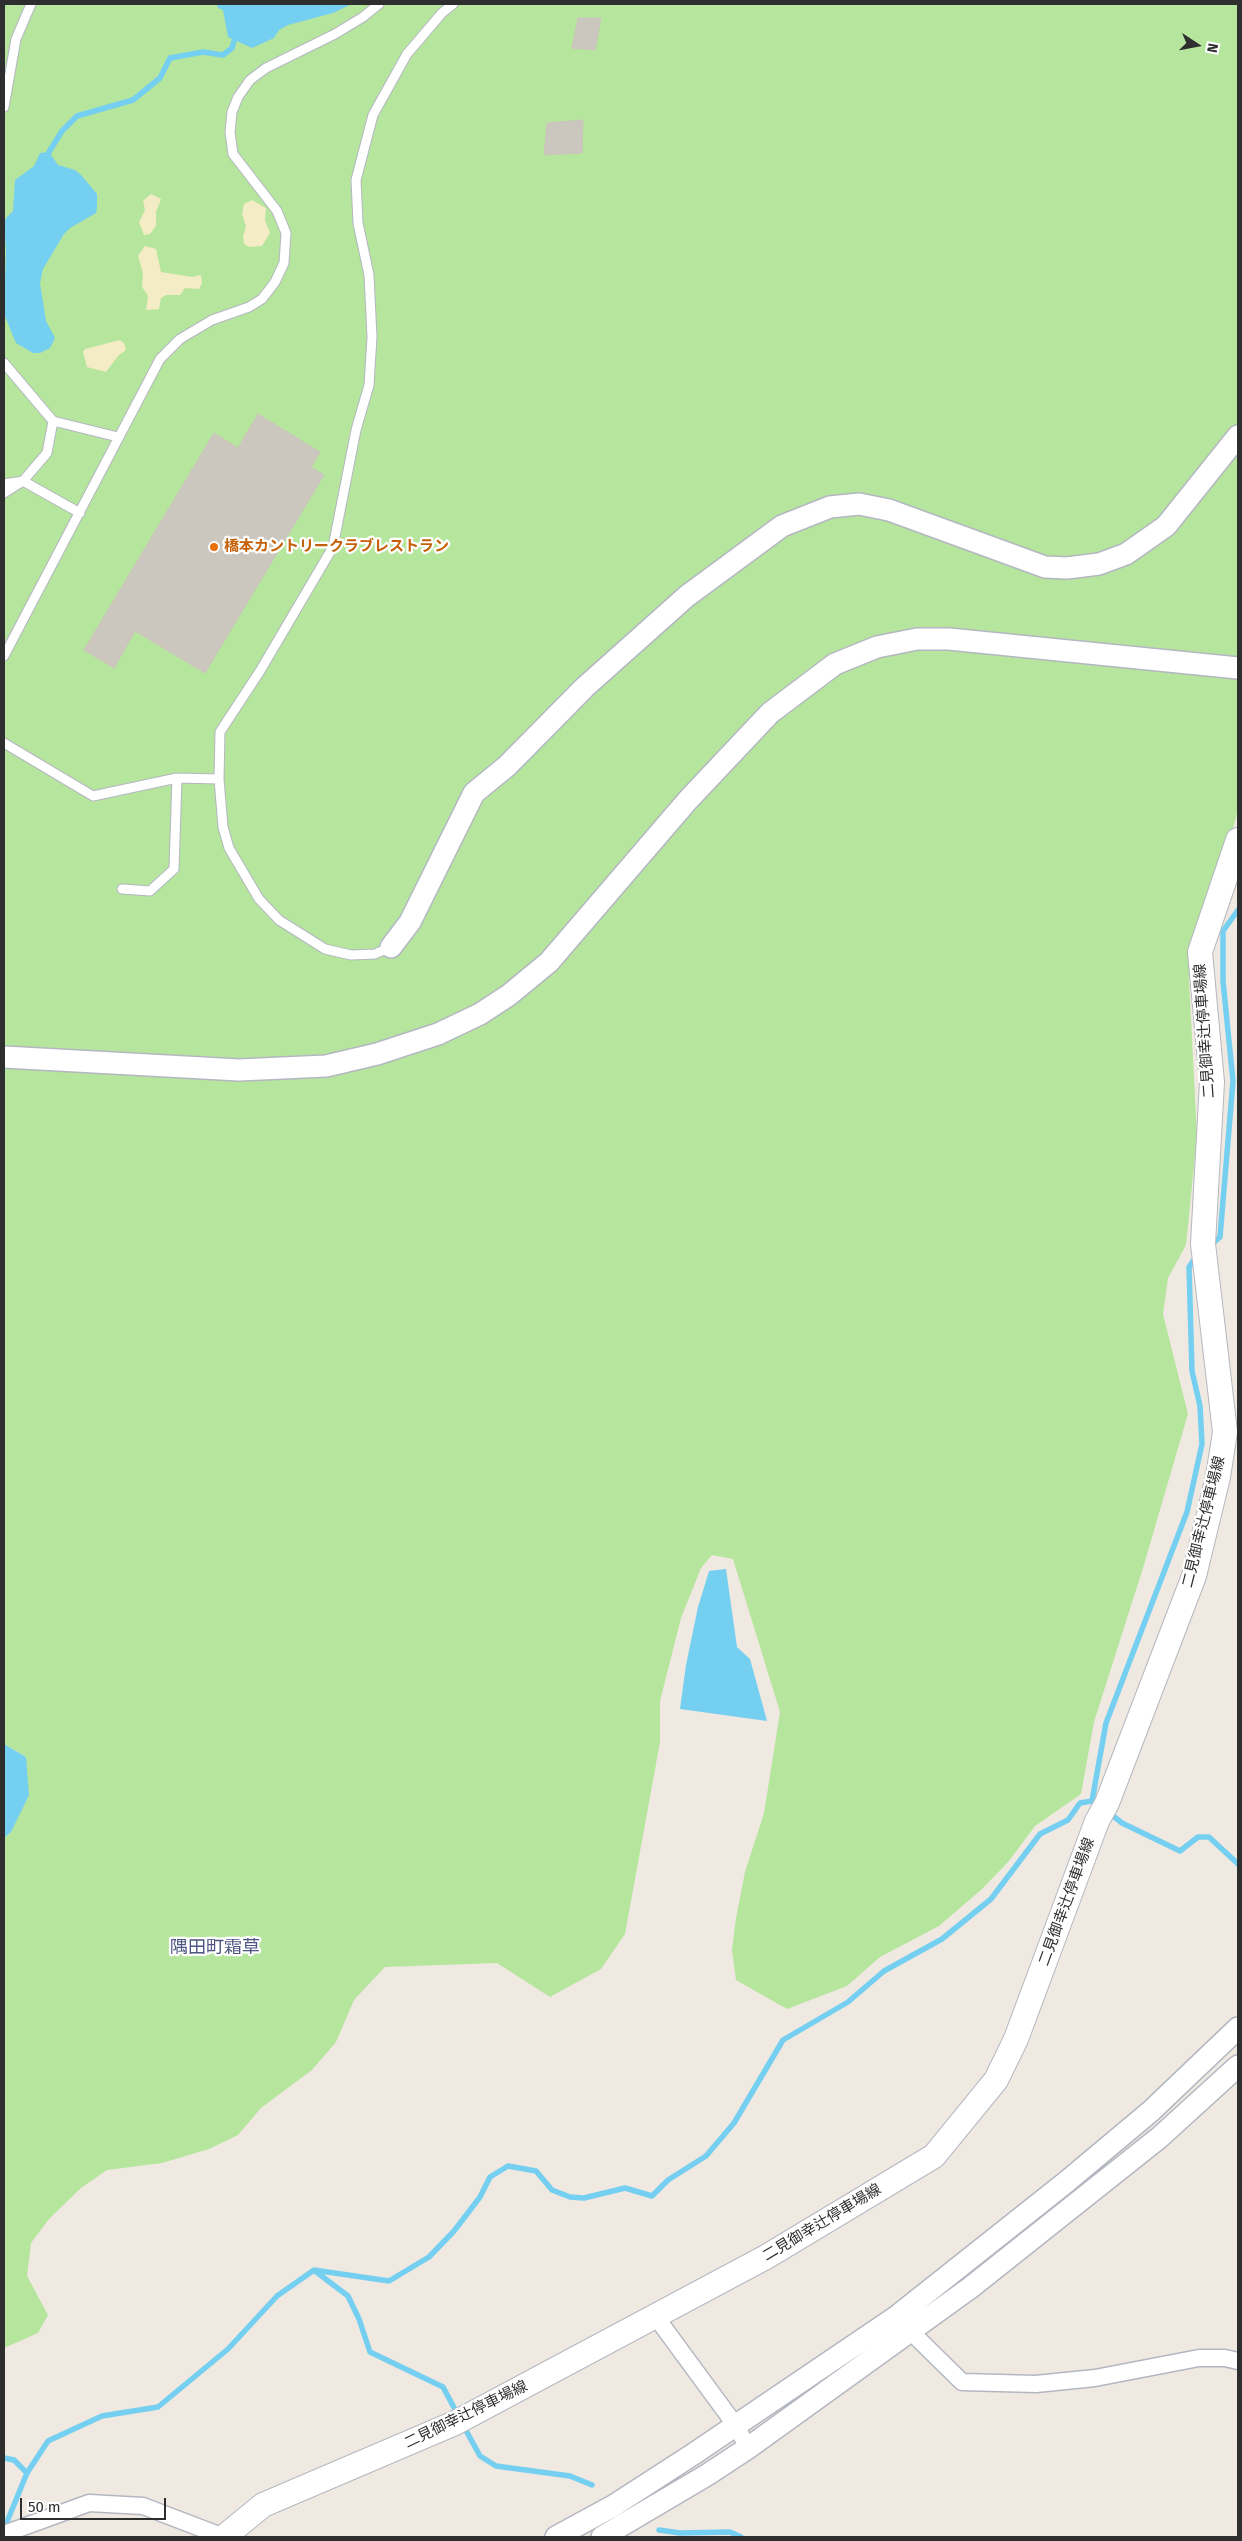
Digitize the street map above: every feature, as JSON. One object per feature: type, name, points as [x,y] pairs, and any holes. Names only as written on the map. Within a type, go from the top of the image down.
[{"type":"main road","name":"二見御幸辻停車場線","points":[[224,2537],[263,2506],[462,2420],[766,2256],[934,2156],[996,2080],[1016,2039],[1194,1576],[1218,1477],[1225,1432],[1203,1244],[1212,1082],[1200,952],[1238,840]]},
{"type":"street","points":[[391,947],[410,922],[474,793],[507,766],[585,687],[688,596],[782,526],[830,507],[859,504],[888,510],[1045,567],[1067,568],[1099,564],[1132,550],[1166,526],[1238,436]]},
{"type":"street","points":[[4,1057],[239,1070],[326,1066],[377,1054],[438,1034],[480,1014],[509,996],[549,962],[688,800],[770,713],[835,664],[877,647],[917,639],[949,639],[1238,668]]},
{"type":"street","points":[[556,2537],[612,2506],[736,2426],[896,2317],[1065,2183],[1144,2117],[1238,2028]]},
{"type":"street","points":[[602,2537],[748,2448],[970,2288],[1152,2143],[1238,2066]]},
{"type":"street","points":[[656,2317],[736,2426],[748,2448]]},
{"type":"street","points":[[896,2317],[962,2382],[1036,2384],[1095,2378],[1199,2358],[1225,2358],[1238,2361]]},
{"type":"street","points":[[4,2534],[89,2504],[142,2506],[224,2537]]},
{"type":"lane","points":[[4,106],[16,39],[31,4]]},
{"type":"lane","points":[[4,656],[160,359],[180,339],[212,320],[236,313],[262,299],[275,282],[284,263],[286,234],[276,211],[233,154],[230,132],[232,112],[238,97],[250,80],[266,68],[335,34],[363,18],[379,4]]},
{"type":"lane","points":[[391,947],[375,954],[351,955],[325,948],[279,920],[259,899],[229,848],[223,827],[219,779],[220,732],[260,672],[333,547],[356,430],[369,385],[372,337],[369,275],[358,223],[356,180],[374,115],[408,54],[442,12],[453,4]]},
{"type":"lane","points":[[4,363],[53,421],[118,437]]},
{"type":"lane","points":[[4,493],[23,481],[47,453],[53,421]]},
{"type":"lane","points":[[4,484],[23,481],[80,513]]},
{"type":"lane","points":[[4,743],[93,796],[177,778],[219,779]]},
{"type":"lane","points":[[122,889],[150,891],[174,869],[177,778]]},
{"type":"green space","points":[[4,4],[1238,4],[1238,809],[1223,868],[1194,939],[1189,980],[1197,1136],[1186,1245],[1168,1278],[1163,1314],[1188,1414],[1143,1568],[1094,1722],[1081,1794],[1035,1826],[1009,1861],[982,1889],[939,1926],[880,1957],[847,1986],[787,2009],[736,1980],[732,1950],[736,1918],[745,1872],[764,1813],[780,1712],[733,1559],[712,1555],[701,1568],[681,1618],[660,1701],[660,1742],[625,1934],[601,1969],[550,1997],[497,1963],[385,1967],[354,2000],[336,2042],[312,2070],[261,2108],[238,2135],[209,2149],[162,2163],[107,2170],[81,2188],[49,2219],[31,2243],[27,2276],[48,2315],[38,2333],[4,2348],[4,1838],[11,1832],[26,1757],[4,1744]]},
{"type":"sand","points":[[151,194],[161,199],[156,212],[156,226],[150,234],[144,235],[139,222],[145,210],[143,201]]},
{"type":"sand","points":[[252,200],[266,208],[265,220],[270,233],[262,246],[249,247],[244,244],[243,236],[246,226],[242,214],[244,204]]},
{"type":"sand","points":[[145,246],[156,249],[161,272],[192,277],[201,275],[202,283],[199,289],[185,288],[180,295],[166,295],[161,298],[159,309],[146,310],[148,296],[142,287],[143,273],[138,256]]},
{"type":"sand","points":[[120,340],[124,343],[126,350],[118,356],[106,372],[87,367],[83,352],[85,349]]},
{"type":"water","points":[[217,4],[352,4],[333,13],[288,25],[279,30],[274,38],[252,48],[228,37],[223,10],[218,8]]},
{"type":"water","points":[[49,152],[58,165],[75,170],[81,175],[97,194],[97,207],[96,213],[70,228],[64,234],[43,269],[40,283],[46,321],[55,338],[50,348],[40,353],[33,353],[16,343],[4,314],[6,250],[4,224],[6,218],[13,211],[15,180],[34,166],[40,153]]},
{"type":"water","points":[[726,1569],[737,1647],[750,1659],[767,1721],[680,1709],[686,1665],[698,1607],[709,1571]]},
{"type":"water","points":[[4,1744],[26,1757],[29,1795],[11,1832],[4,1838]]},
{"type":"building","points":[[578,18],[601,18],[595,50],[572,48]]},
{"type":"building","points":[[583,120],[582,153],[544,155],[547,123]]},
{"type":"building","points":[[258,414],[320,452],[311,467],[324,475],[205,673],[135,631],[114,668],[84,650],[214,433],[238,448]]},
{"type":"waterway","points":[[49,152],[62,131],[77,116],[133,100],[160,78],[170,58],[203,52],[223,55],[232,48],[234,41]]},
{"type":"waterway","points":[[1211,1245],[1220,1237],[1233,1081],[1223,981],[1223,931],[1238,910]]},
{"type":"waterway","points":[[4,2529],[27,2473],[48,2441],[102,2416],[158,2407],[228,2349],[277,2296],[314,2270],[389,2281],[429,2257],[454,2231],[480,2197],[490,2177],[508,2166],[536,2171],[552,2190],[570,2197],[584,2198],[625,2188],[652,2196],[668,2180],[706,2156],[734,2123],[783,2040],[848,2002],[884,1971],[942,1939],[991,1899],[1040,1834],[1068,1820],[1080,1803],[1092,1801],[1106,1723],[1187,1512],[1202,1444],[1200,1406],[1192,1371],[1189,1267],[1197,1255]]},
{"type":"waterway","points":[[1108,1812],[1122,1823],[1180,1851],[1198,1837],[1209,1837],[1238,1864]]},
{"type":"waterway","points":[[315,2271],[348,2296],[359,2319],[370,2352],[443,2387],[458,2415]]},
{"type":"waterway","points":[[463,2425],[480,2456],[496,2466],[570,2476],[592,2485]]},
{"type":"waterway","points":[[4,2458],[14,2460],[27,2473]]},
{"type":"waterway","points":[[659,2530],[680,2533],[730,2532],[741,2537]]},
{"type":"place","name":"橋本カントリークラブレストラン","points":[[214,547]]},
{"type":"district","name":"隅田町霜草","points":[[215,1948]]}]
